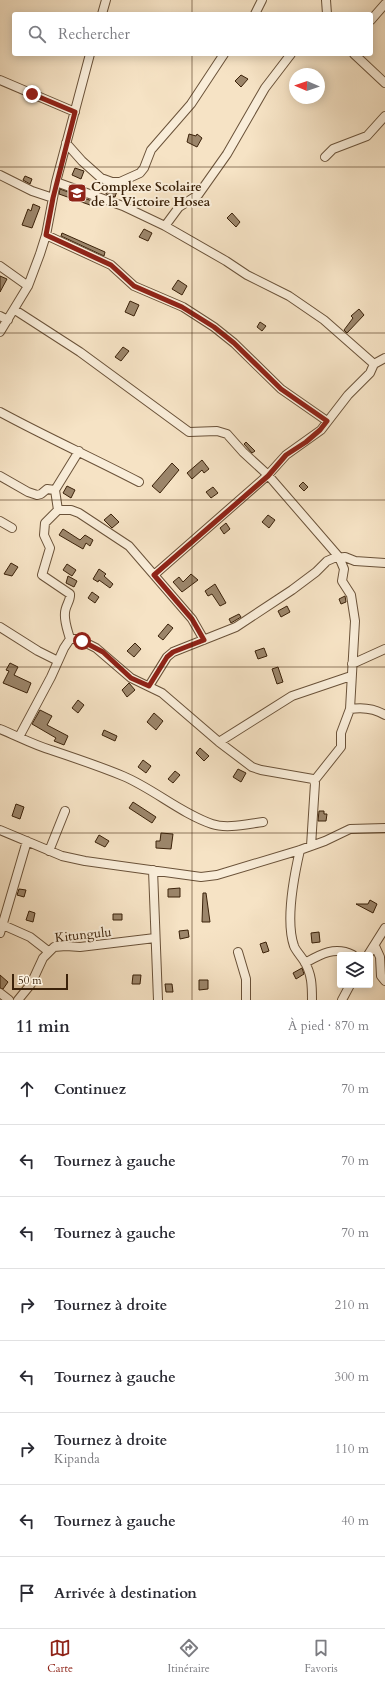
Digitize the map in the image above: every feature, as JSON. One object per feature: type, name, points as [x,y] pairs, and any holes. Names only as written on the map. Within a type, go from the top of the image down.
[{"type":"street","points":[[103,12],[106,0]]},
{"type":"street","points":[[256,12],[262,0]]},
{"type":"street","points":[[326,0],[327,12]]},
{"type":"street","points":[[373,18],[385,4]]},
{"type":"street","points":[[0,332],[28,286],[35,270],[46,235],[56,182],[89,56]]},
{"type":"street","points":[[66,143],[82,161],[101,178],[112,182],[120,182],[140,173],[144,168],[151,150],[192,104],[223,56]]},
{"type":"street","points":[[165,226],[179,207],[198,195],[227,154],[265,88],[289,56]]},
{"type":"street","points":[[356,56],[385,82]]},
{"type":"street","points":[[0,80],[75,112]]},
{"type":"street","points":[[324,157],[333,149],[367,136],[385,116]]},
{"type":"street","points":[[0,175],[32,191],[53,198]]},
{"type":"street","points":[[56,182],[123,206],[165,226],[226,261],[246,275],[295,300],[324,320],[374,364]]},
{"type":"street","points":[[46,235],[111,265],[134,286],[182,307],[214,327],[239,348],[281,389],[327,421]]},
{"type":"street","points":[[0,266],[28,286]]},
{"type":"street","points":[[14,310],[101,367],[189,432],[217,431],[227,434],[268,476],[339,557],[344,569],[342,582],[351,595],[355,622],[350,709],[341,733],[341,747],[314,781],[311,846]]},
{"type":"street","points":[[0,316],[8,320]]},
{"type":"street","points":[[154,575],[268,476],[286,455],[306,442],[320,430],[348,395],[370,373],[374,364],[385,358]]},
{"type":"street","points":[[0,412],[47,438],[79,451],[139,482]]},
{"type":"street","points":[[58,510],[55,490],[79,451]]},
{"type":"street","points":[[0,476],[32,494],[41,494],[47,489],[55,490]]},
{"type":"street","points":[[70,639],[65,622],[65,611],[70,594],[42,575],[50,548],[44,536],[45,523],[58,510],[71,510],[92,520],[129,546],[192,619],[204,640]]},
{"type":"street","points":[[0,521],[12,528]]},
{"type":"street","points":[[149,686],[167,657],[173,652],[236,627],[292,590],[316,572],[327,561],[339,557],[345,557],[355,561],[385,563]]},
{"type":"street","points":[[0,627],[38,651],[58,661]]},
{"type":"street","points":[[19,737],[70,639]]},
{"type":"street","points":[[70,639],[78,639],[96,648],[131,678],[162,693],[219,742],[252,767],[261,770],[309,778],[314,781]]},
{"type":"street","points":[[352,664],[385,649]]},
{"type":"street","points":[[219,742],[292,696],[351,676]]},
{"type":"street","points":[[350,709],[365,707],[385,715]]},
{"type":"street","points":[[0,729],[124,776],[211,824],[232,826],[263,822]]},
{"type":"street","points":[[49,851],[65,811]]},
{"type":"street","points":[[0,830],[62,856],[85,862],[208,877],[300,850],[325,841],[350,829],[385,828]]},
{"type":"street","points":[[27,841],[1,928],[30,937],[48,951]]},
{"type":"street","points":[[300,850],[291,898],[291,931],[293,945],[311,975],[312,1000]]},
{"type":"street","points":[[153,870],[158,1000]]},
{"type":"street","points":[[370,952],[385,928]]},
{"type":"street","name":"Kitungulu","points":[[18,1000],[31,984],[43,958],[48,951],[54,947],[80,947],[155,938]]},
{"type":"street","points":[[375,946],[380,957],[382,976],[385,981]]},
{"type":"street","points":[[238,952],[246,979],[246,1000]]},
{"type":"street","points":[[305,963],[329,952],[345,952]]},
{"type":"street","points":[[342,1000],[348,988]]},
{"type":"street","points":[[0,993],[9,1000]]},
{"type":"building","points":[[241,75],[248,79],[241,87],[235,81]]},
{"type":"building","points":[[189,134],[196,136],[197,134],[202,138],[197,147],[187,142]]},
{"type":"building","points":[[75,168],[84,171],[81,179],[72,175]]},
{"type":"building","points":[[25,176],[32,179],[30,184],[23,180]]},
{"type":"building","points":[[108,187],[118,188],[115,197],[106,194]]},
{"type":"building","points":[[60,189],[92,201],[90,205],[59,194]]},
{"type":"building","points":[[33,204],[40,207],[32,228],[22,225],[28,209],[31,211]]},
{"type":"building","points":[[232,213],[240,222],[236,227],[227,218]]},
{"type":"building","points":[[144,229],[152,233],[148,241],[139,237]]},
{"type":"building","points":[[62,233],[105,252],[104,256],[61,236]]},
{"type":"building","points":[[0,276],[7,279],[0,292]]},
{"type":"building","points":[[178,280],[187,286],[182,295],[172,289]]},
{"type":"building","points":[[130,301],[139,305],[134,316],[125,312]]},
{"type":"building","points":[[359,309],[364,315],[347,333],[344,330],[353,318],[351,316]]},
{"type":"building","points":[[260,322],[266,326],[262,331],[257,327]]},
{"type":"building","points":[[123,347],[129,351],[121,361],[115,357]]},
{"type":"building","points":[[246,442],[255,451],[252,453],[244,444]]},
{"type":"building","points":[[202,460],[209,469],[204,473],[202,470],[192,479],[187,473]]},
{"type":"building","points":[[172,463],[179,470],[160,493],[152,486]]},
{"type":"building","points":[[303,482],[308,487],[304,491],[299,486]]},
{"type":"building","points":[[67,486],[75,490],[71,498],[63,493]]},
{"type":"building","points":[[213,487],[218,493],[211,498],[206,492]]},
{"type":"building","points":[[111,514],[119,522],[112,528],[104,520]]},
{"type":"building","points":[[268,515],[275,520],[269,528],[262,522]]},
{"type":"building","points":[[226,523],[230,529],[224,534],[220,528]]},
{"type":"building","points":[[63,529],[80,540],[85,535],[93,540],[90,546],[86,543],[83,549],[59,535]]},
{"type":"building","points":[[11,563],[18,567],[12,576],[4,574]]},
{"type":"building","points":[[67,564],[76,570],[72,576],[63,570]]},
{"type":"building","points":[[99,569],[106,574],[104,576],[113,584],[110,588],[99,580],[98,582],[93,579]]},
{"type":"building","points":[[191,574],[198,580],[182,592],[173,582],[179,577],[183,582]]},
{"type":"building","points":[[68,576],[77,581],[74,587],[66,583]]},
{"type":"building","points":[[215,584],[226,603],[220,606],[212,594],[208,596],[205,591]]},
{"type":"building","points":[[92,592],[99,597],[95,603],[88,598]]},
{"type":"building","points":[[345,596],[346,602],[341,604],[339,599]]},
{"type":"building","points":[[287,606],[290,612],[281,617],[278,611]]},
{"type":"building","points":[[239,614],[241,617],[231,623],[229,619]]},
{"type":"building","points":[[168,624],[173,628],[163,640],[158,636]]},
{"type":"building","points":[[135,643],[141,649],[134,657],[127,651]]},
{"type":"building","points":[[264,648],[267,656],[258,659],[255,651]]},
{"type":"building","points":[[10,663],[18,667],[14,675],[31,683],[27,693],[3,683],[9,671],[6,670]]},
{"type":"building","points":[[278,667],[283,682],[277,684],[272,669]]},
{"type":"building","points":[[129,683],[135,690],[127,697],[122,690]]},
{"type":"building","points":[[78,700],[84,705],[78,713],[72,708]]},
{"type":"building","points":[[40,710],[52,716],[47,725],[68,736],[64,745],[54,741],[56,738],[32,724]]},
{"type":"building","points":[[154,713],[163,721],[156,730],[147,722]]},
{"type":"building","points":[[104,730],[117,736],[115,741],[102,735]]},
{"type":"building","points":[[200,748],[209,756],[204,761],[196,753]]},
{"type":"building","points":[[143,760],[151,766],[146,773],[138,767]]},
{"type":"building","points":[[238,769],[246,773],[241,782],[233,777]]},
{"type":"building","points":[[175,771],[180,775],[173,783],[168,779]]},
{"type":"building","points":[[133,802],[156,817],[152,823],[129,808]]},
{"type":"building","points":[[16,804],[24,807],[20,819],[12,816]]},
{"type":"building","points":[[319,811],[324,811],[324,814],[327,814],[326,821],[318,821]]},
{"type":"building","points":[[161,833],[173,834],[171,849],[156,848],[156,841],[160,841]]},
{"type":"building","points":[[99,835],[109,841],[105,847],[95,842]]},
{"type":"building","points":[[180,888],[180,897],[168,897],[168,889]]},
{"type":"building","points":[[19,889],[26,890],[24,897],[17,895]]},
{"type":"building","points":[[203,893],[206,893],[210,922],[202,922]]},
{"type":"building","points":[[370,900],[377,904],[373,913],[356,904],[368,904]]},
{"type":"building","points":[[29,911],[35,913],[33,922],[26,920]]},
{"type":"building","points":[[113,914],[122,914],[122,920],[113,920]]},
{"type":"building","points":[[188,930],[189,937],[180,939],[179,931]]},
{"type":"building","points":[[319,932],[320,942],[312,943],[311,933]]},
{"type":"building","points":[[266,942],[269,951],[263,953],[260,944]]},
{"type":"building","points":[[302,968],[304,974],[296,979],[293,973]]},
{"type":"building","points":[[0,975],[8,982],[3,989],[0,988]]},
{"type":"building","points":[[133,975],[141,975],[140,984],[132,984]]},
{"type":"building","points":[[199,980],[208,980],[208,989],[199,990]]},
{"type":"building","points":[[165,984],[172,984],[173,992],[166,992]]},
{"type":"place","name":"Complexe Scolaire de la Victoire Hosea","points":[[77,193]]},
{"type":"route","points":[[32,94],[75,112],[53,198],[46,235],[111,265],[134,286],[182,307],[214,327],[234,343],[281,389],[327,421],[320,430],[306,442],[286,455],[268,476],[154,575],[192,619],[204,640],[173,652],[167,657],[149,686],[131,678],[103,652],[82,641]]}]
